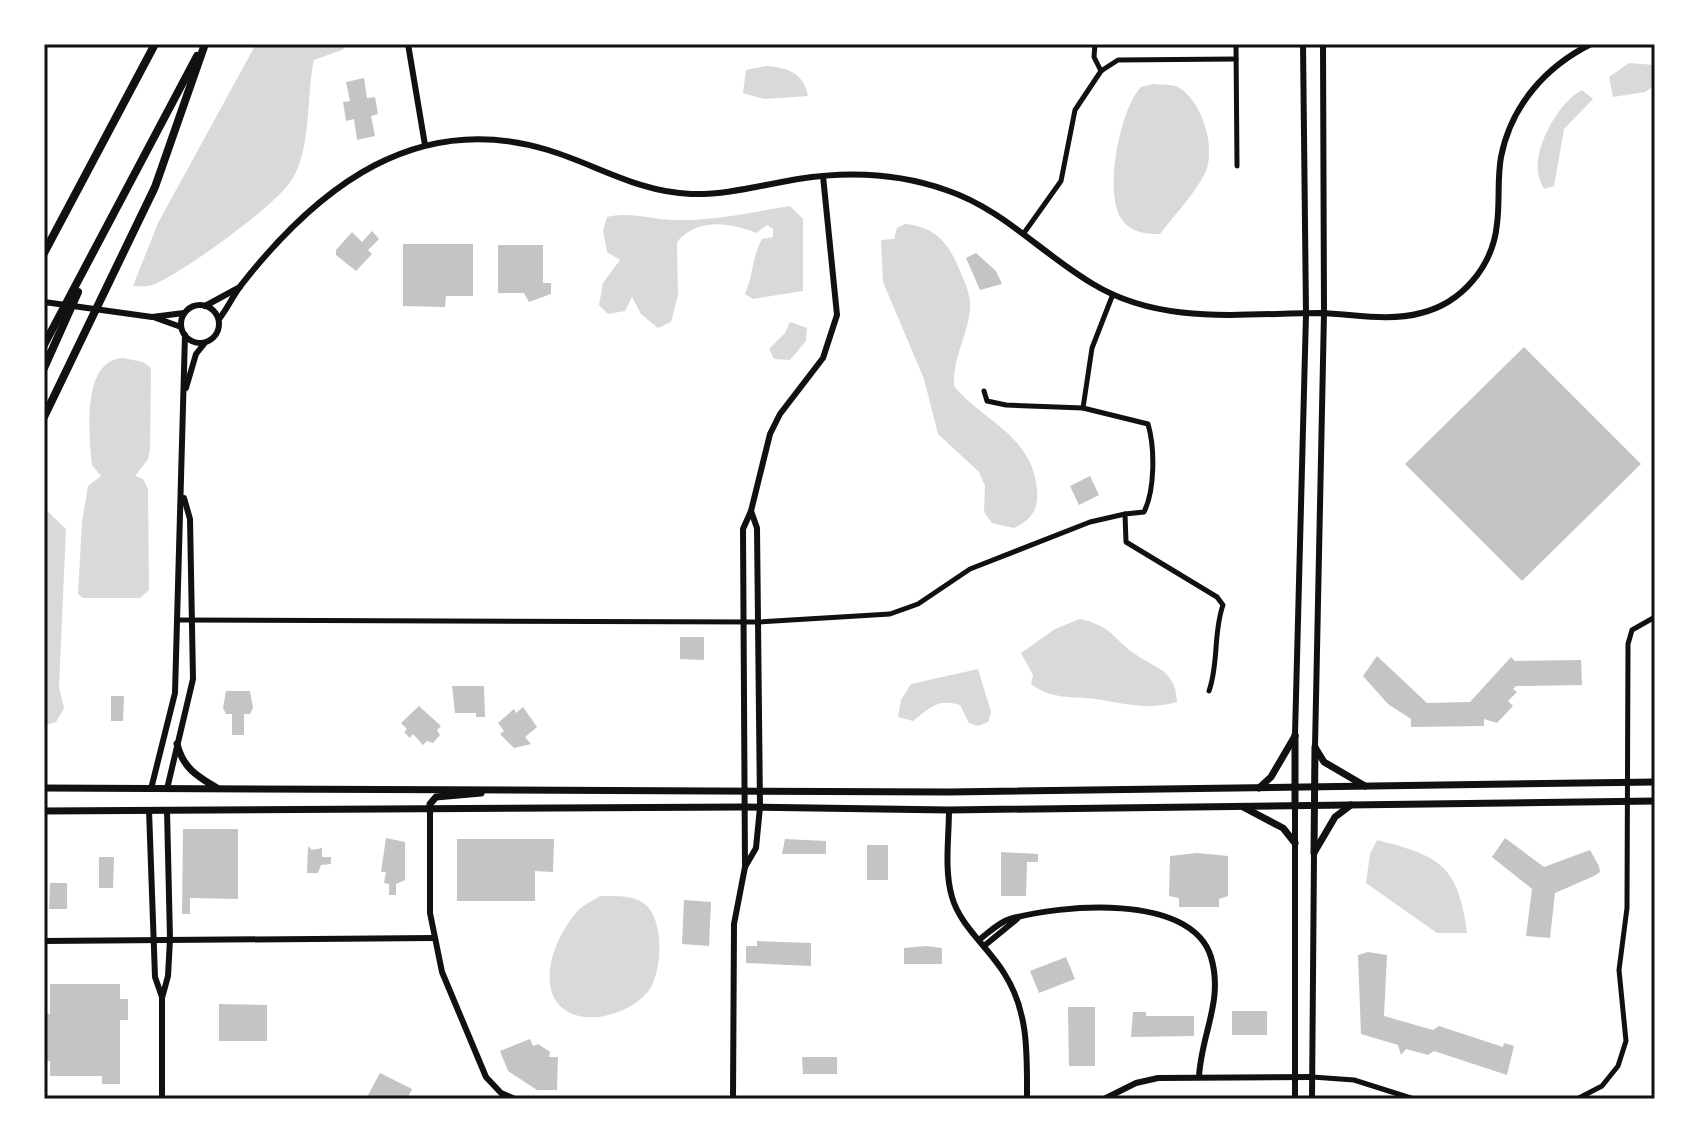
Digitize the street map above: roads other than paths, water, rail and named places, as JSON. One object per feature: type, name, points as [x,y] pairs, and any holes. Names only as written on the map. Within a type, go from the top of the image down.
[{"type":"highway","points":[[44,253],[155,44]]},
{"type":"highway","points":[[44,345],[204,44]]},
{"type":"highway","points":[[44,417],[155,187],[204,44]]},
{"type":"highway","points":[[44,368],[105,229]]},
{"type":"main road","points":[[1295,735],[1295,806]]},
{"type":"main road","points":[[1257,789],[1271,777],[1295,735]]},
{"type":"main road","points":[[177,744],[181,758],[193,774],[219,789]]},
{"type":"main road","points":[[1315,747],[1324,762],[1367,787]]},
{"type":"main road","points":[[1314,853],[1315,747]]},
{"type":"main road","points":[[44,788],[1257,789],[1655,782]]},
{"type":"main road","points":[[149,810],[151,789]]},
{"type":"main road","points":[[167,789],[167,810]]},
{"type":"main road","points":[[430,811],[430,804],[436,797],[523,789]]},
{"type":"main road","points":[[44,811],[742,807],[949,810],[1655,801]]},
{"type":"main road","points":[[1314,853],[1335,817],[1352,805]]},
{"type":"main road","points":[[1241,806],[1283,828],[1295,843]]},
{"type":"street","points":[[408,44],[425,145]]},
{"type":"street","points":[[1095,44],[1094,57],[1101,71]]},
{"type":"street","points":[[1236,44],[1237,166]]},
{"type":"street","points":[[1295,735],[1306,314],[1303,44]]},
{"type":"street","points":[[1315,747],[1324,313],[1323,44]]},
{"type":"street","points":[[186,388],[192,378],[196,354],[217,334],[219,319],[240,287],[323,197],[348,178],[392,155],[425,145],[471,140],[520,143],[552,151],[639,186],[675,192],[727,192],[823,176],[869,174],[926,183],[980,204],[1095,286],[1175,313],[1414,315],[1442,305],[1467,287],[1480,271],[1493,243],[1501,159],[1514,119],[1545,75],[1591,44]]},
{"type":"street","points":[[1024,233],[1061,181],[1075,110],[1101,71],[1118,60],[1236,59]]},
{"type":"street","points":[[733,1099],[734,924],[745,867],[742,807],[743,529],[751,511],[774,424],[823,358],[835,326],[837,315],[823,176]]},
{"type":"street","points":[[44,302],[152,317],[184,313],[195,306],[205,306],[240,287]]},
{"type":"street","points":[[1083,408],[1092,348],[1113,294]]},
{"type":"street","points":[[205,306],[219,319]]},
{"type":"street","points":[[151,789],[175,693],[178,520],[183,495],[186,388],[185,335],[181,327],[184,313]]},
{"type":"street","points":[[152,317],[181,327]]},
{"type":"street","points":[[185,335],[196,343],[208,342]]},
{"type":"street","points":[[178,620],[759,622],[890,614],[930,597],[970,569],[1090,522],[1144,512],[1151,499],[1151,436],[1148,424],[1083,408],[1006,405],[987,401],[984,391]]},
{"type":"street","points":[[167,789],[192,690],[194,620],[190,519],[183,495]]},
{"type":"street","points":[[745,867],[756,848],[760,807],[757,528],[751,511]]},
{"type":"street","points":[[1125,514],[1126,542],[1217,597],[1223,605],[1216,627],[1214,678],[1209,691]]},
{"type":"street","points":[[1577,1099],[1602,1086],[1618,1066],[1626,1041],[1619,970],[1627,908],[1628,644],[1632,630],[1655,617]]},
{"type":"street","points":[[1295,806],[1295,1099]]},
{"type":"street","points":[[149,810],[155,977],[162,998]]},
{"type":"street","points":[[162,1099],[162,998],[168,976],[170,939],[167,810]]},
{"type":"street","points":[[949,810],[950,893],[1004,973],[1020,1003],[1027,1037],[1027,1099]]},
{"type":"street","points":[[430,811],[433,938],[442,972],[483,1070],[501,1093],[515,1099]]},
{"type":"street","points":[[1312,1099],[1314,853]]},
{"type":"street","points":[[982,943],[1011,918],[1017,919],[1042,910],[1154,913],[1177,919],[1195,933],[1210,954],[1217,1002],[1201,1047],[1199,1077]]},
{"type":"street","points":[[44,941],[433,938]]},
{"type":"street","points":[[1104,1099],[1136,1083],[1158,1078],[1312,1077],[1354,1080],[1414,1099]]}]
